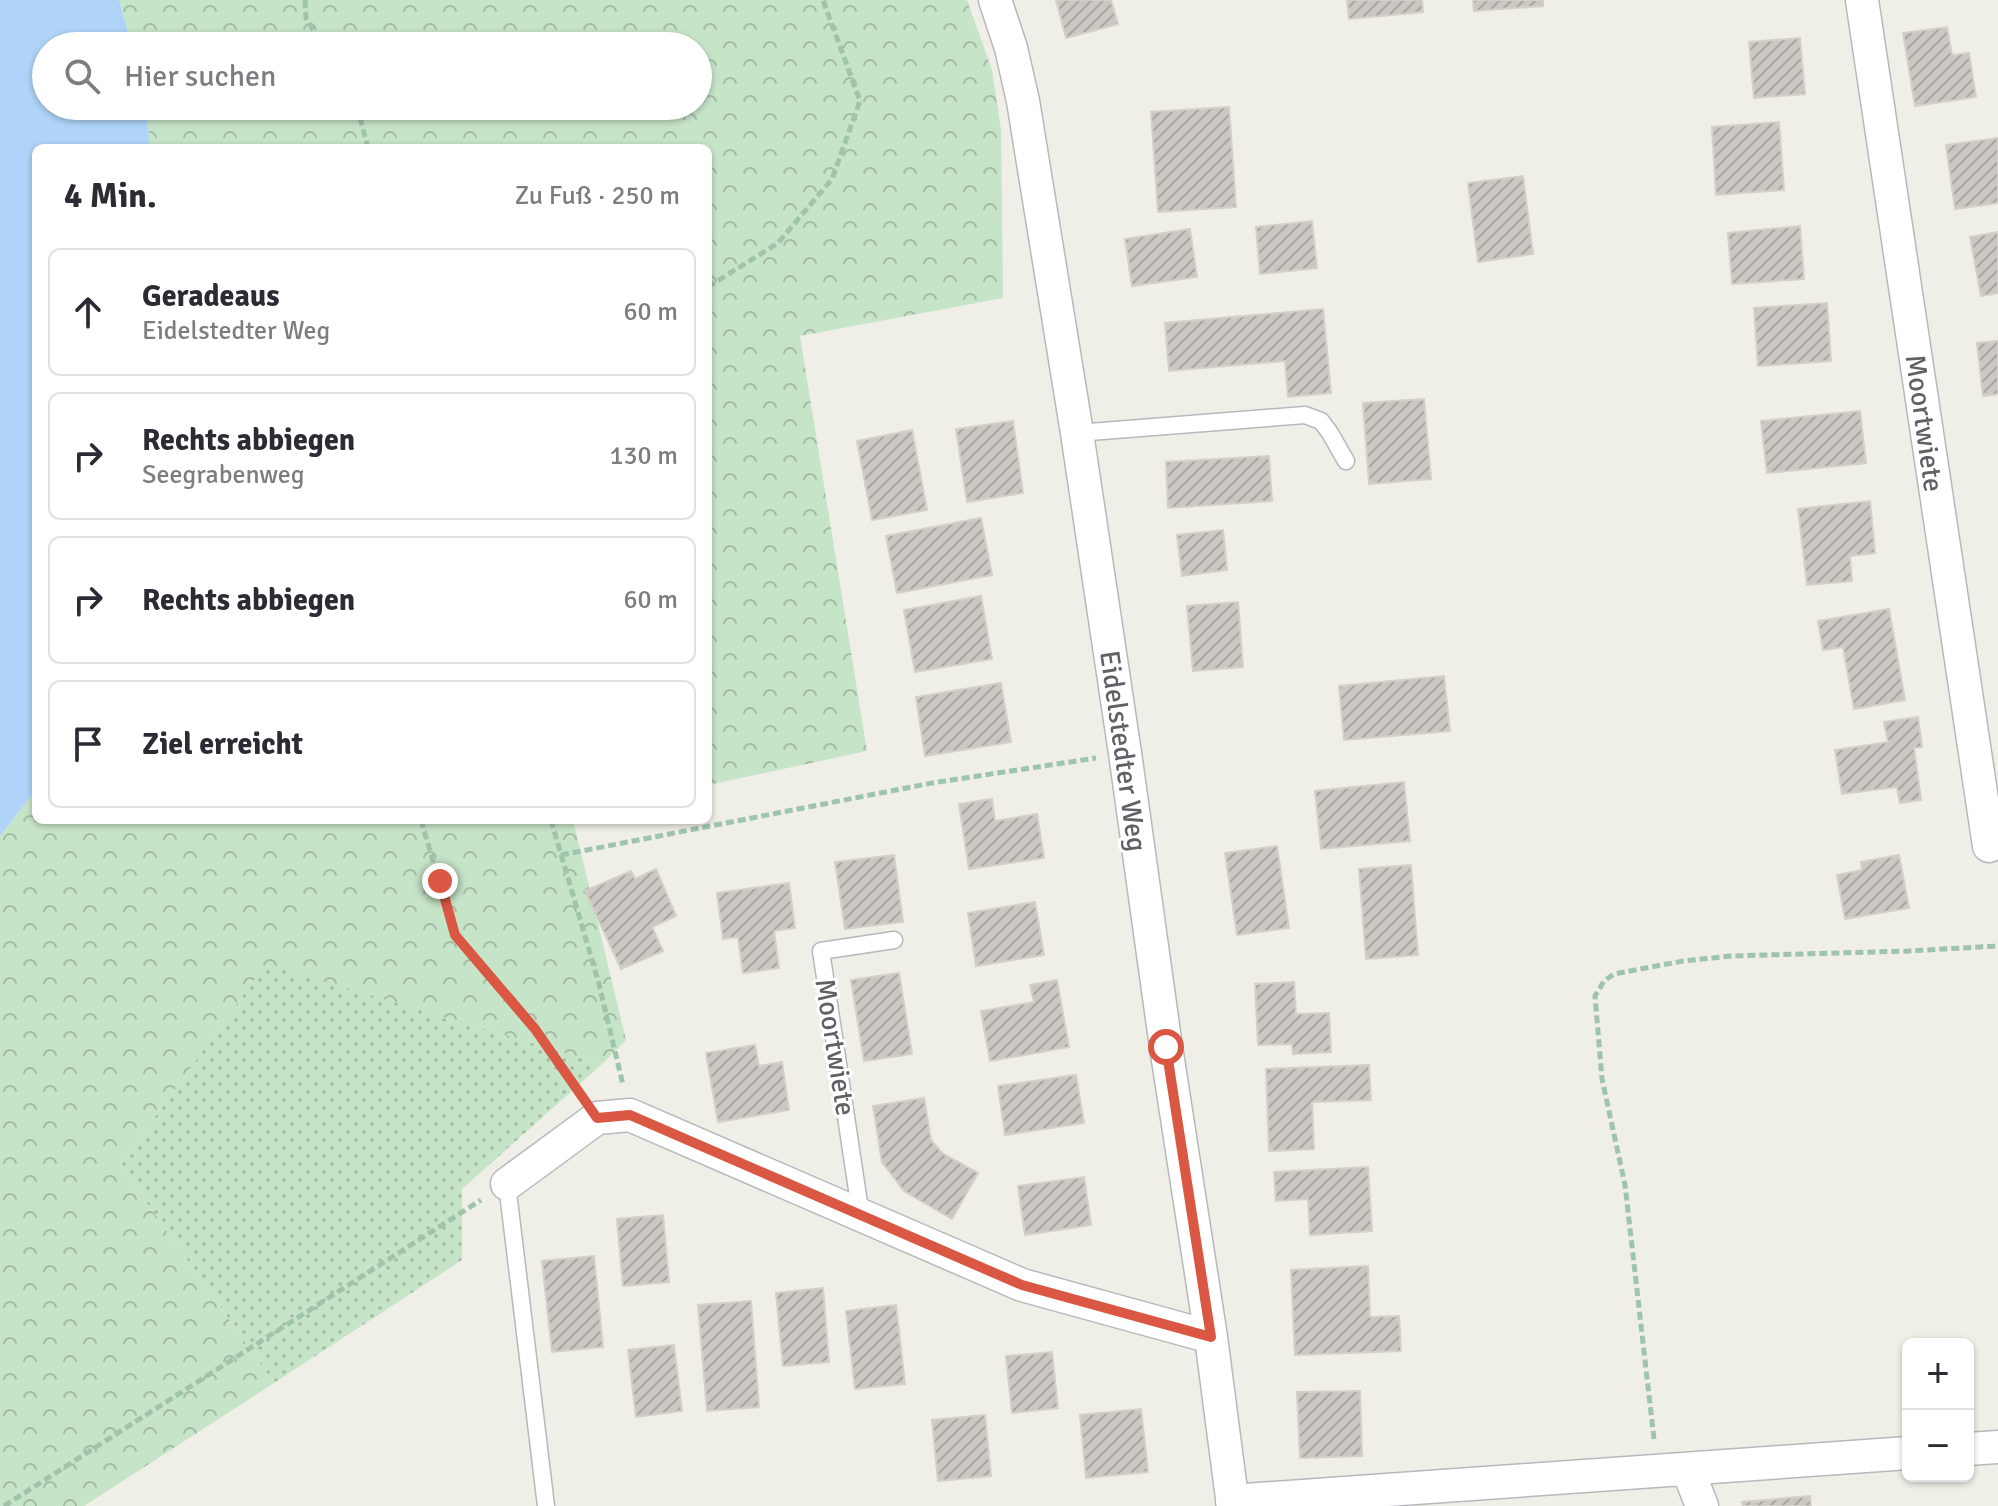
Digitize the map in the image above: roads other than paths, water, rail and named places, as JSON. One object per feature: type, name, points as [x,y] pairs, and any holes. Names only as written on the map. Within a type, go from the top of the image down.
[{"type":"street","name":"Eidelstedter Weg","points":[[995,0],[1011,48],[1023,101],[1077,433],[1233,1503]]},
{"type":"street","name":"Moortwiete","points":[[1862,0],[1989,846]]},
{"type":"street","points":[[507,1184],[597,1118],[630,1115],[1022,1285],[1211,1337]]},
{"type":"street","points":[[1974,1449],[1998,1447]]},
{"type":"street","points":[[1233,1503],[1902,1453]]},
{"type":"street","points":[[1673,1471],[1702,1506]]},
{"type":"lane","points":[[1077,433],[1305,415],[1321,421],[1346,461]]},
{"type":"lane","name":"Moortwiete","points":[[861,1216],[821,951],[894,940]]},
{"type":"lane","points":[[507,1184],[546,1506]]},
{"type":"water","points":[[0,0],[119,0],[128,32],[32,32],[32,120],[147,120],[150,144],[32,144],[32,795],[0,836]]}]
